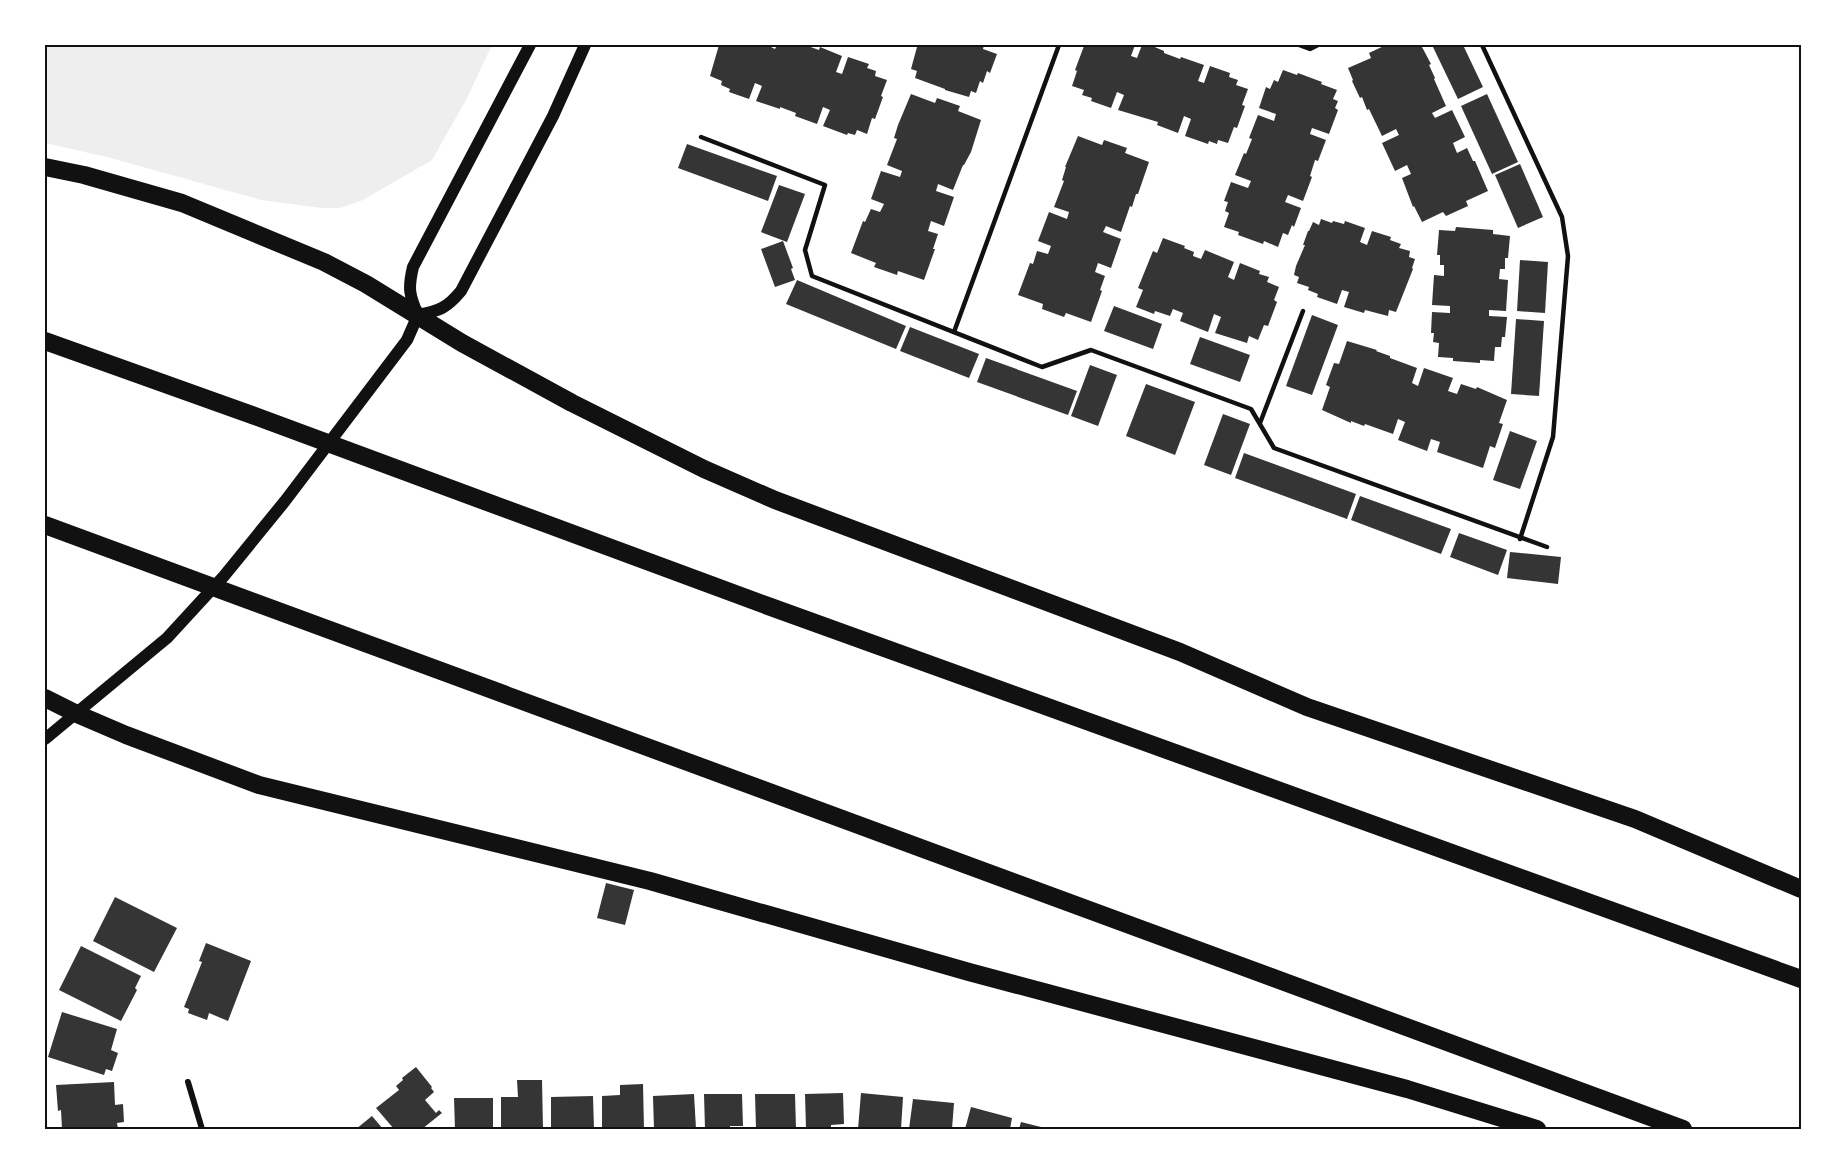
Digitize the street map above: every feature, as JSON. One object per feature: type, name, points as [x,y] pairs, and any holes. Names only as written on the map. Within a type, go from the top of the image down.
[{"type":"highway","points":[[45,167],[84,175],[182,203],[324,262],[572,404],[704,469],[775,500],[1180,652],[1307,707],[1635,819],[1801,889]]},
{"type":"highway","points":[[45,341],[802,618],[1801,979]]},
{"type":"highway","points":[[45,525],[1683,1129]]},
{"type":"highway","points":[[45,698],[126,735],[259,785],[650,881],[969,972],[1407,1089],[1537,1129]]},
{"type":"main road","points":[[418,315],[410,298],[409,282],[413,267],[530,45]]},
{"type":"main road","points":[[418,315],[438,311],[451,303],[461,291],[553,116],[585,45]]},
{"type":"main road","points":[[45,739],[167,638],[224,576],[285,501],[406,340],[418,315]]},
{"type":"street","points":[[188,1082],[202,1129]]},
{"type":"lane","points":[[954,332],[1059,45]]},
{"type":"lane","points":[[1299,45],[1310,49],[1318,45]]},
{"type":"lane","points":[[1482,45],[1562,217],[1569,256],[1553,437],[1520,539]]},
{"type":"lane","points":[[701,137],[825,185],[805,249],[812,276],[1042,366],[1091,350],[1251,409],[1274,448],[1547,547]]},
{"type":"lane","points":[[1260,423],[1303,311]]},
{"type":"shaded area","points":[[45,45],[492,45],[466,100],[432,160],[363,200],[340,208],[322,208],[261,200],[111,158],[45,143]]},
{"type":"building","points":[[719,45],[769,45],[775,49],[777,45],[805,45],[819,50],[820,47],[842,56],[836,72],[842,74],[848,57],[869,64],[867,68],[876,71],[875,76],[887,80],[875,119],[872,118],[867,134],[857,130],[855,135],[848,133],[847,135],[823,126],[830,110],[823,107],[817,124],[795,116],[796,113],[756,101],[762,86],[755,83],[749,99],[729,92],[730,89],[721,85],[722,81],[710,76]]},
{"type":"building","points":[[913,45],[984,45],[983,49],[997,54],[990,73],[987,71],[983,83],[980,81],[976,93],[971,91],[969,97],[915,78],[917,71],[911,69],[917,47]]},
{"type":"building","points":[[1135,45],[1131,56],[1137,58],[1142,45],[1150,45],[1180,59],[1181,57],[1204,65],[1198,81],[1204,83],[1210,66],[1230,73],[1229,77],[1238,80],[1236,85],[1248,89],[1237,128],[1234,127],[1228,143],[1218,140],[1217,144],[1209,141],[1208,144],[1185,136],[1191,119],[1184,116],[1178,133],[1157,125],[1158,122],[1118,110],[1124,95],[1117,92],[1111,108],[1082,95],[1084,90],[1072,86],[1077,71],[1075,70],[1084,46]]},
{"type":"building","points":[[1386,45],[1393,47],[1420,45],[1422,47],[1431,64],[1429,65],[1434,79],[1446,106],[1432,113],[1435,118],[1452,110],[1465,137],[1453,143],[1457,153],[1467,148],[1488,191],[1466,201],[1468,206],[1446,216],[1443,212],[1422,222],[1413,207],[1402,178],[1411,174],[1407,165],[1395,171],[1382,143],[1399,135],[1396,129],[1382,136],[1352,81],[1348,68],[1371,58],[1369,53]]},
{"type":"building","points":[[1432,45],[1463,45],[1483,87],[1458,99]]},
{"type":"building","points":[[1283,70],[1297,75],[1298,73],[1337,90],[1333,99],[1338,101],[1335,108],[1338,110],[1329,134],[1312,128],[1310,134],[1326,140],[1318,161],[1315,160],[1310,176],[1312,177],[1303,201],[1288,195],[1285,202],[1301,208],[1294,227],[1292,225],[1288,235],[1283,233],[1278,247],[1238,235],[1239,232],[1224,227],[1229,213],[1225,211],[1228,202],[1224,201],[1231,182],[1248,188],[1251,181],[1235,175],[1252,139],[1249,138],[1258,115],[1274,121],[1276,114],[1259,108],[1266,87],[1270,89],[1274,80],[1278,82]]},
{"type":"building","points":[[911,94],[935,103],[937,98],[960,106],[958,111],[981,120],[971,152],[953,190],[938,184],[936,191],[954,197],[944,226],[931,221],[928,231],[938,234],[924,280],[898,271],[897,275],[874,267],[876,263],[851,253],[863,221],[865,222],[871,209],[880,212],[884,204],[871,199],[881,171],[900,177],[902,171],[887,165],[897,139],[894,138],[898,125]]},
{"type":"building","points":[[1487,94],[1518,162],[1492,174],[1461,106]]},
{"type":"building","points":[[1078,136],[1102,145],[1104,140],[1127,148],[1125,153],[1149,162],[1121,232],[1106,226],[1103,232],[1121,239],[1111,268],[1098,263],[1095,272],[1105,276],[1091,322],[1066,313],[1064,317],[1042,309],[1043,304],[1018,295],[1037,251],[1048,254],[1051,246],[1038,241],[1049,212],[1067,219],[1069,212],[1054,207],[1064,181],[1062,180],[1065,167]]},
{"type":"building","points":[[687,144],[777,176],[768,201],[678,168]]},
{"type":"building","points":[[1520,164],[1543,217],[1518,228],[1495,175]]},
{"type":"building","points":[[779,185],[805,194],[787,242],[761,232]]},
{"type":"building","points":[[1321,219],[1344,224],[1345,221],[1365,228],[1360,242],[1367,245],[1372,231],[1391,237],[1390,240],[1401,244],[1399,248],[1410,251],[1409,257],[1415,259],[1413,269],[1396,312],[1389,310],[1388,316],[1365,310],[1364,313],[1344,307],[1349,292],[1342,290],[1337,304],[1317,297],[1318,294],[1308,290],[1309,287],[1297,283],[1299,277],[1294,275],[1308,231],[1313,222],[1319,225]]},
{"type":"building","points":[[1456,227],[1493,230],[1493,234],[1510,236],[1508,258],[1505,258],[1505,269],[1500,269],[1499,279],[1508,280],[1506,311],[1489,310],[1489,316],[1507,317],[1505,337],[1502,337],[1501,347],[1495,347],[1494,361],[1480,360],[1480,363],[1453,361],[1453,358],[1438,357],[1439,343],[1433,342],[1432,312],[1450,313],[1450,306],[1432,305],[1434,275],[1444,276],[1444,265],[1440,265],[1440,255],[1437,255],[1439,230],[1455,231]]},
{"type":"building","points":[[1163,238],[1185,246],[1184,248],[1194,252],[1193,256],[1201,259],[1205,250],[1234,262],[1228,277],[1234,280],[1240,263],[1260,271],[1259,274],[1269,277],[1267,282],[1279,287],[1274,300],[1277,302],[1268,326],[1264,325],[1258,340],[1249,336],[1247,343],[1215,333],[1221,317],[1214,314],[1208,332],[1180,321],[1183,313],[1173,309],[1170,316],[1155,311],[1154,314],[1136,307],[1143,290],[1138,288],[1153,251],[1157,253]]},
{"type":"building","points":[[783,241],[795,280],[775,287],[761,249]]},
{"type":"building","points":[[1520,260],[1548,262],[1545,313],[1517,311]]},
{"type":"building","points":[[797,280],[906,326],[896,349],[786,304]]},
{"type":"building","points":[[1114,306],[1162,324],[1153,349],[1104,331]]},
{"type":"building","points":[[1312,315],[1338,325],[1312,395],[1286,386]]},
{"type":"building","points":[[1516,319],[1544,321],[1539,396],[1511,394]]},
{"type":"building","points":[[910,327],[979,354],[969,378],[900,351]]},
{"type":"building","points":[[1200,337],[1250,355],[1240,382],[1190,364]]},
{"type":"building","points":[[1347,341],[1377,350],[1390,358],[1417,368],[1412,383],[1418,386],[1424,368],[1453,378],[1448,391],[1457,394],[1461,384],[1476,389],[1477,387],[1507,400],[1499,423],[1503,424],[1495,448],[1490,446],[1483,468],[1437,452],[1440,442],[1431,439],[1427,451],[1398,440],[1405,422],[1398,419],[1393,434],[1365,424],[1364,426],[1351,421],[1351,423],[1322,410],[1330,387],[1326,385],[1334,363],[1339,364]]},
{"type":"building","points":[[986,358],[1077,391],[1068,415],[977,382]]},
{"type":"building","points":[[1090,365],[1117,375],[1098,426],[1071,416]]},
{"type":"building","points":[[1146,384],[1195,402],[1175,455],[1126,436]]},
{"type":"building","points":[[1223,414],[1250,424],[1231,475],[1204,465]]},
{"type":"building","points":[[1510,431],[1537,441],[1520,489],[1493,480]]},
{"type":"building","points":[[1244,453],[1356,494],[1347,519],[1235,478]]},
{"type":"building","points":[[1360,496],[1451,529],[1441,554],[1351,520]]},
{"type":"building","points":[[1459,533],[1507,550],[1498,575],[1450,557]]},
{"type":"building","points":[[1510,552],[1561,557],[1558,584],[1507,578]]},
{"type":"building","points":[[606,883],[634,890],[625,925],[597,918]]},
{"type":"building","points":[[115,897],[177,928],[154,972],[93,941]]},
{"type":"building","points":[[206,943],[251,961],[228,1021],[209,1013],[207,1020],[188,1013],[189,1009],[184,1007],[202,962],[199,961]]},
{"type":"building","points":[[81,946],[141,976],[135,988],[137,990],[121,1021],[59,990]]},
{"type":"building","points":[[62,1012],[117,1029],[111,1050],[118,1053],[112,1071],[106,1069],[104,1075],[48,1057]]},
{"type":"building","points":[[416,1067],[434,1092],[425,1100],[436,1113],[439,1110],[442,1113],[422,1129],[394,1129],[376,1108],[399,1090],[396,1086]]},
{"type":"building","points":[[517,1080],[542,1080],[543,1129],[501,1129],[501,1097],[518,1097]]},
{"type":"building","points":[[114,1082],[115,1105],[123,1104],[124,1122],[117,1123],[118,1129],[62,1129],[56,1085]]},
{"type":"building","points":[[643,1084],[644,1129],[602,1129],[602,1096],[620,1095],[620,1085]]},
{"type":"building","points":[[843,1093],[844,1124],[831,1125],[831,1129],[806,1129],[805,1094]]},
{"type":"building","points":[[861,1093],[903,1097],[901,1129],[858,1129]]},
{"type":"building","points":[[694,1094],[696,1129],[654,1129],[653,1096]]},
{"type":"building","points":[[704,1094],[742,1094],[743,1126],[730,1126],[730,1129],[705,1129]]},
{"type":"building","points":[[755,1094],[795,1094],[796,1129],[756,1129]]},
{"type":"building","points":[[593,1096],[594,1129],[551,1129],[551,1097]]},
{"type":"building","points":[[454,1098],[493,1098],[493,1129],[455,1129]]},
{"type":"building","points":[[913,1099],[954,1103],[952,1129],[909,1129]]},
{"type":"building","points":[[971,1107],[1012,1118],[1010,1129],[965,1129]]},
{"type":"building","points":[[372,1116],[383,1129],[356,1129]]},
{"type":"building","points":[[1021,1122],[1045,1128],[1045,1129],[1019,1129]]}]
